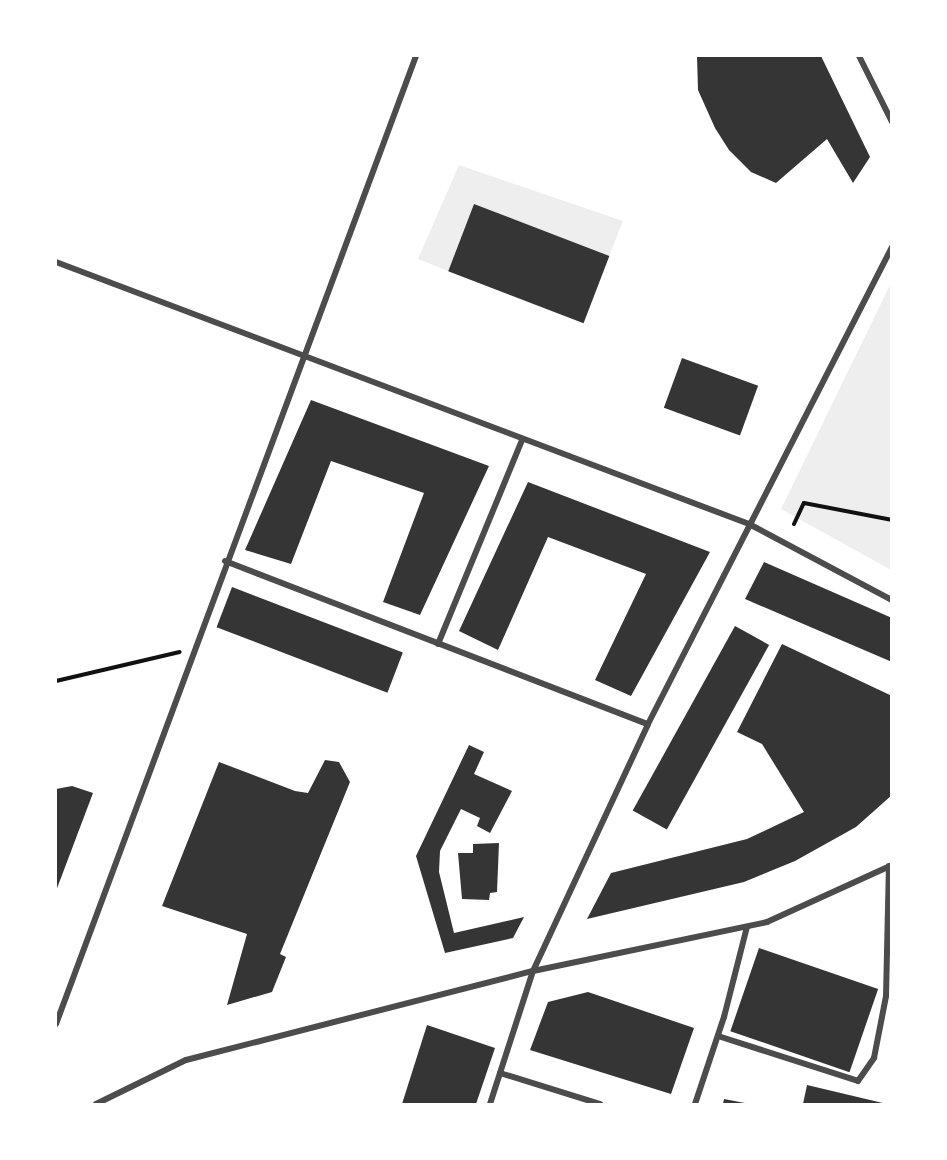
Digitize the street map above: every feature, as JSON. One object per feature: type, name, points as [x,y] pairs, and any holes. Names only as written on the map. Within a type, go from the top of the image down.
[{"type":"street","points":[[56,1024],[192,649],[416,56]]},
{"type":"street","points":[[859,56],[891,122]]},
{"type":"street","points":[[490,1104],[533,971],[648,724],[891,247]]},
{"type":"street","points":[[56,262],[749,524],[891,600]]},
{"type":"street","points":[[438,644],[522,440]]},
{"type":"street","points":[[225,561],[648,724]]},
{"type":"street","points":[[96,1104],[186,1060],[533,971],[767,922],[890,866],[886,996],[874,1058],[858,1081],[718,1036]]},
{"type":"street","points":[[695,1104],[718,1036],[747,927]]},
{"type":"street","points":[[500,1073],[600,1104]]},
{"type":"path","points":[[794,524],[804,503],[891,520]]},
{"type":"path","points":[[56,681],[192,649]]},
{"type":"shaded area","points":[[459,165],[623,221],[609,256],[474,204],[448,271],[418,259]]},
{"type":"shaded area","points":[[891,283],[891,570],[781,509]]},
{"type":"building","points":[[697,56],[821,56],[870,157],[853,183],[827,139],[776,183],[751,172],[729,150],[715,128],[698,90]]},
{"type":"building","points":[[474,204],[609,256],[584,323],[448,271]]},
{"type":"building","points":[[682,358],[758,386],[740,436],[664,408]]},
{"type":"building","points":[[311,400],[489,466],[420,615],[383,602],[424,493],[331,461],[291,564],[245,550]]},
{"type":"building","points":[[528,482],[710,552],[631,696],[595,680],[646,574],[548,537],[498,650],[459,631]]},
{"type":"building","points":[[764,562],[892,618],[892,662],[745,599]]},
{"type":"building","points":[[232,587],[403,653],[387,693],[217,627]]},
{"type":"building","points":[[735,626],[769,645],[667,829],[633,811]]},
{"type":"building","points":[[782,644],[892,696],[892,795],[856,827],[795,861],[744,882],[587,919],[611,873],[747,839],[804,812],[762,744],[737,732]]},
{"type":"building","points":[[469,745],[484,752],[474,774],[512,791],[490,833],[477,826],[480,818],[461,809],[440,851],[439,872],[454,933],[524,917],[513,938],[445,953],[416,856]]},
{"type":"building","points":[[325,760],[339,762],[350,782],[280,954],[286,957],[272,992],[227,1005],[247,934],[162,906],[219,762],[295,791],[308,793]]},
{"type":"building","points":[[72,786],[93,793],[56,891],[56,789]]},
{"type":"building","points":[[499,843],[497,892],[490,893],[489,900],[462,899],[458,853],[473,853],[473,844]]},
{"type":"building","points":[[759,948],[878,989],[849,1072],[730,1031]]},
{"type":"building","points":[[588,992],[694,1028],[671,1094],[530,1050],[548,1002]]},
{"type":"building","points":[[427,1025],[495,1048],[476,1104],[402,1104]]},
{"type":"building","points":[[807,1085],[887,1104],[803,1104]]},
{"type":"building","points":[[724,1099],[745,1103],[745,1104],[723,1104]]}]
